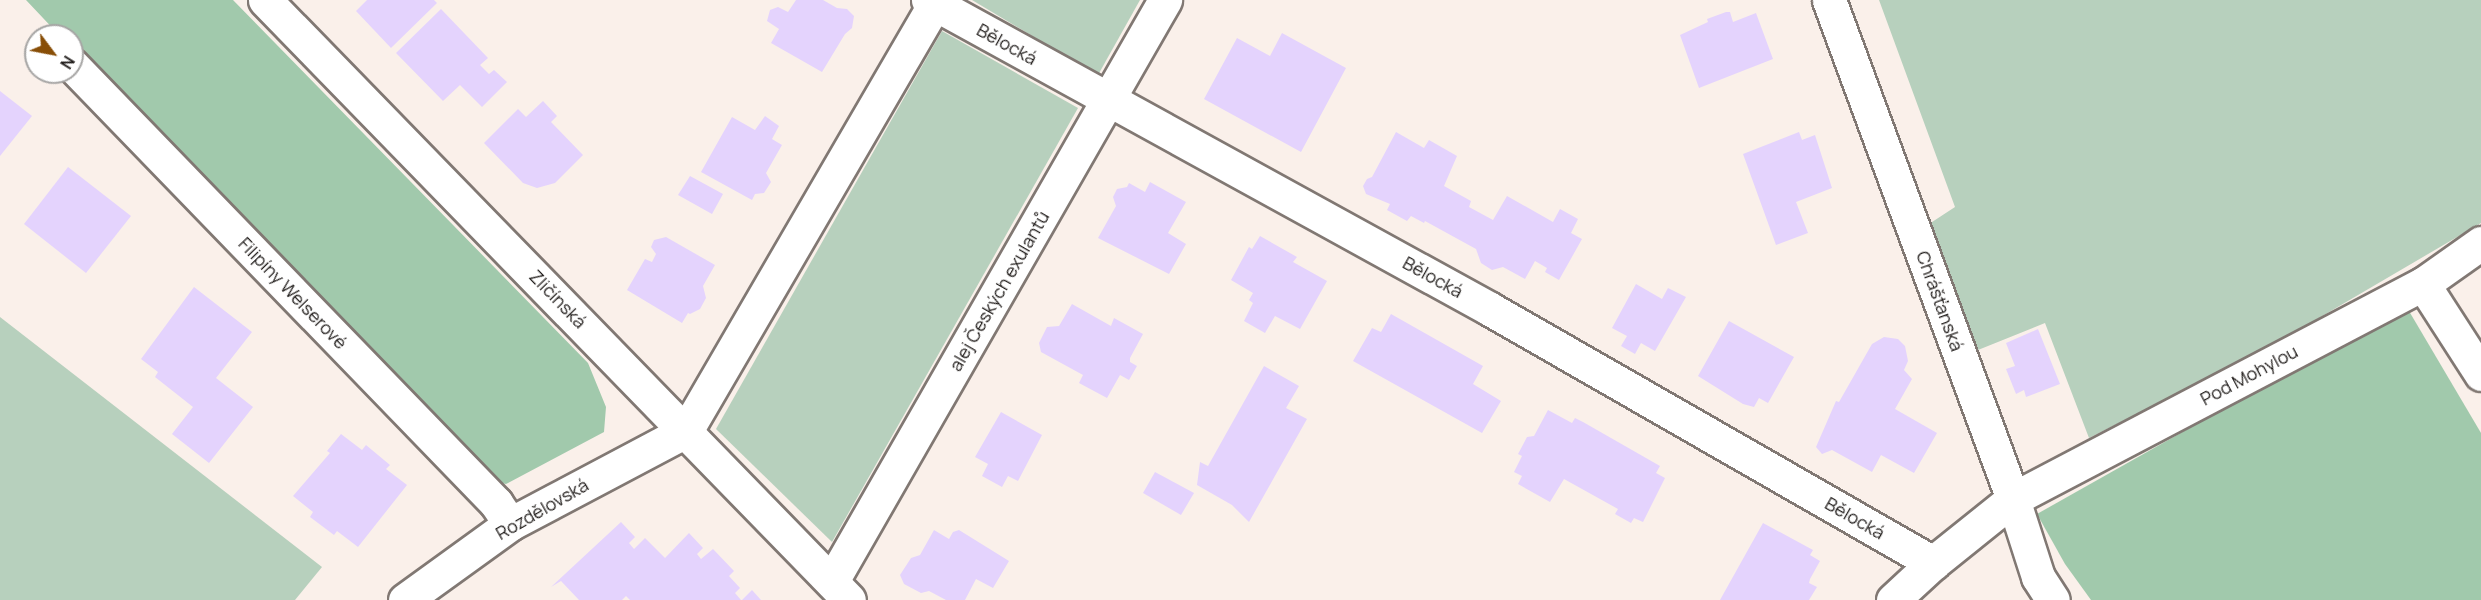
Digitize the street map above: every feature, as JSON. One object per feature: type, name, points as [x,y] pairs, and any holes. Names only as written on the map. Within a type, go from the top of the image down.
[{"type":"street","name":"Zličínská","points":[[265,0],[841,591]]},
{"type":"street","name":"alej Českých exulantů","points":[[841,591],[1165,0]]},
{"type":"street","name":"Chrášťanská","points":[[1829,0],[2013,499],[2038,577],[2053,600]]},
{"type":"street","points":[[686,431],[933,1]]},
{"type":"street","name":"Bělocká","points":[[933,1],[1490,309],[1933,563]]},
{"type":"street","name":"Filipíny Welserové","points":[[84,77],[496,503],[510,524]]},
{"type":"street","name":"Pod Mohylou","points":[[1893,600],[1933,563],[2013,499],[2423,284],[2481,243]]},
{"type":"street","points":[[2423,284],[2481,374]]},
{"type":"street","name":"Rozdělovská","points":[[405,600],[510,524],[686,431]]},
{"type":"green space","points":[[26,0],[233,0],[588,363],[606,407],[604,432],[506,484],[492,481],[84,60],[84,24],[49,24]]},
{"type":"green space","points":[[972,0],[1140,0],[1098,75]]},
{"type":"green space","points":[[1879,0],[2481,0],[2481,223],[2266,349],[2089,438],[2045,323],[1978,350],[1929,224],[1955,207]]},
{"type":"green space","points":[[942,31],[1078,108],[832,542],[716,429]]},
{"type":"green space","points":[[2406,306],[2481,433],[2481,600],[2091,600],[2065,564],[2037,514]]},
{"type":"green space","points":[[0,317],[322,567],[295,600],[0,600]]},
{"type":"building","points":[[367,0],[434,0],[437,3],[391,48],[356,11]]},
{"type":"building","points":[[796,0],[823,0],[837,8],[847,9],[854,16],[852,28],[845,34],[822,72],[771,43],[779,29],[767,21],[770,10],[778,7],[788,12]]},
{"type":"building","points":[[441,9],[488,58],[480,65],[489,74],[494,70],[507,82],[482,107],[460,85],[443,101],[396,53]]},
{"type":"building","points":[[1730,12],[1733,22],[1756,13],[1773,59],[1699,88],[1680,35],[1708,22],[1707,19]]},
{"type":"building","points":[[1282,33],[1346,68],[1301,152],[1204,99],[1237,38],[1270,56]]},
{"type":"building","points":[[0,91],[32,116],[0,156]]},
{"type":"building","points":[[543,101],[557,116],[551,122],[583,155],[555,183],[537,188],[523,183],[484,143],[518,109],[526,117]]},
{"type":"building","points":[[765,116],[779,126],[772,139],[782,145],[766,173],[771,182],[764,193],[755,194],[752,200],[701,172],[732,117],[755,130]]},
{"type":"building","points":[[1396,132],[1424,148],[1429,140],[1457,156],[1444,186],[1471,201],[1469,207],[1493,220],[1507,196],[1553,222],[1560,209],[1578,219],[1571,233],[1582,239],[1559,280],[1545,272],[1547,268],[1535,261],[1525,279],[1503,267],[1492,270],[1481,263],[1476,249],[1425,221],[1424,223],[1411,216],[1407,221],[1387,210],[1390,204],[1366,194],[1363,186],[1367,179],[1372,177]]},
{"type":"building","points":[[1799,132],[1802,140],[1815,135],[1832,188],[1796,202],[1808,233],[1776,245],[1743,154]]},
{"type":"building","points":[[68,167],[131,216],[86,273],[24,224]]},
{"type":"building","points":[[690,176],[723,194],[712,214],[678,195]]},
{"type":"building","points":[[1150,182],[1186,202],[1168,233],[1186,244],[1169,274],[1098,238],[1116,206],[1113,197],[1117,189],[1127,187],[1129,183],[1145,192]]},
{"type":"building","points":[[1260,236],[1297,257],[1293,262],[1327,281],[1300,329],[1275,316],[1265,333],[1244,321],[1253,303],[1249,300],[1253,293],[1231,280],[1249,247],[1252,249]]},
{"type":"building","points":[[666,237],[715,265],[703,286],[706,298],[700,309],[688,313],[682,323],[627,290],[645,259],[652,262],[656,254],[651,247],[654,240]]},
{"type":"building","points":[[1636,284],[1662,299],[1668,288],[1686,297],[1655,351],[1641,343],[1635,354],[1621,346],[1627,336],[1612,328]]},
{"type":"building","points":[[194,287],[252,332],[216,378],[253,407],[209,463],[172,434],[193,407],[155,377],[158,372],[141,359]]},
{"type":"building","points":[[1072,304],[1111,326],[1114,318],[1143,334],[1130,358],[1130,362],[1137,366],[1129,380],[1120,375],[1107,398],[1079,383],[1083,375],[1041,352],[1039,343],[1047,327],[1059,326]]},
{"type":"building","points":[[1391,314],[1483,366],[1473,384],[1501,401],[1482,433],[1353,361],[1372,328],[1381,332]]},
{"type":"building","points":[[1729,321],[1794,357],[1768,403],[1759,398],[1754,407],[1743,404],[1698,376]]},
{"type":"building","points":[[2038,329],[2060,384],[2026,397],[2024,390],[2016,394],[2006,369],[2015,366],[2006,343]]},
{"type":"building","points":[[1884,337],[1898,339],[1905,346],[1908,361],[1904,370],[1912,379],[1895,409],[1937,433],[1914,473],[1881,455],[1872,472],[1832,450],[1822,454],[1816,447],[1836,401],[1839,402],[1872,344]]},
{"type":"building","points":[[1264,366],[1299,386],[1286,408],[1307,419],[1249,522],[1232,505],[1197,485],[1200,462],[1208,466]]},
{"type":"building","points":[[1548,410],[1572,423],[1575,418],[1583,422],[1660,466],[1656,473],[1665,478],[1643,522],[1634,518],[1631,523],[1615,514],[1618,509],[1564,479],[1550,502],[1518,484],[1522,476],[1514,472],[1522,456],[1518,454],[1527,437],[1534,436]]},
{"type":"building","points":[[1001,412],[1042,435],[1018,481],[1008,476],[1002,487],[982,476],[988,464],[975,457]]},
{"type":"building","points":[[341,434],[362,450],[366,445],[390,465],[386,469],[407,485],[358,547],[337,531],[334,535],[310,517],[313,512],[293,496],[330,453],[327,451]]},
{"type":"building","points":[[1155,472],[1194,493],[1181,515],[1143,493]]},
{"type":"building","points":[[621,522],[635,537],[629,543],[634,549],[645,538],[665,558],[689,533],[703,548],[697,554],[701,559],[713,549],[734,571],[729,576],[740,588],[735,593],[741,600],[630,600],[626,596],[622,600],[579,600],[561,581],[551,587]]},
{"type":"building","points":[[1763,523],[1813,550],[1810,555],[1820,561],[1810,579],[1809,583],[1817,587],[1809,600],[1720,600]]},
{"type":"building","points":[[934,530],[949,539],[953,532],[959,530],[1009,561],[993,588],[976,579],[965,600],[946,600],[929,591],[921,593],[904,584],[900,575],[911,558],[920,555]]},
{"type":"building","points":[[752,590],[761,600],[742,600]]}]
